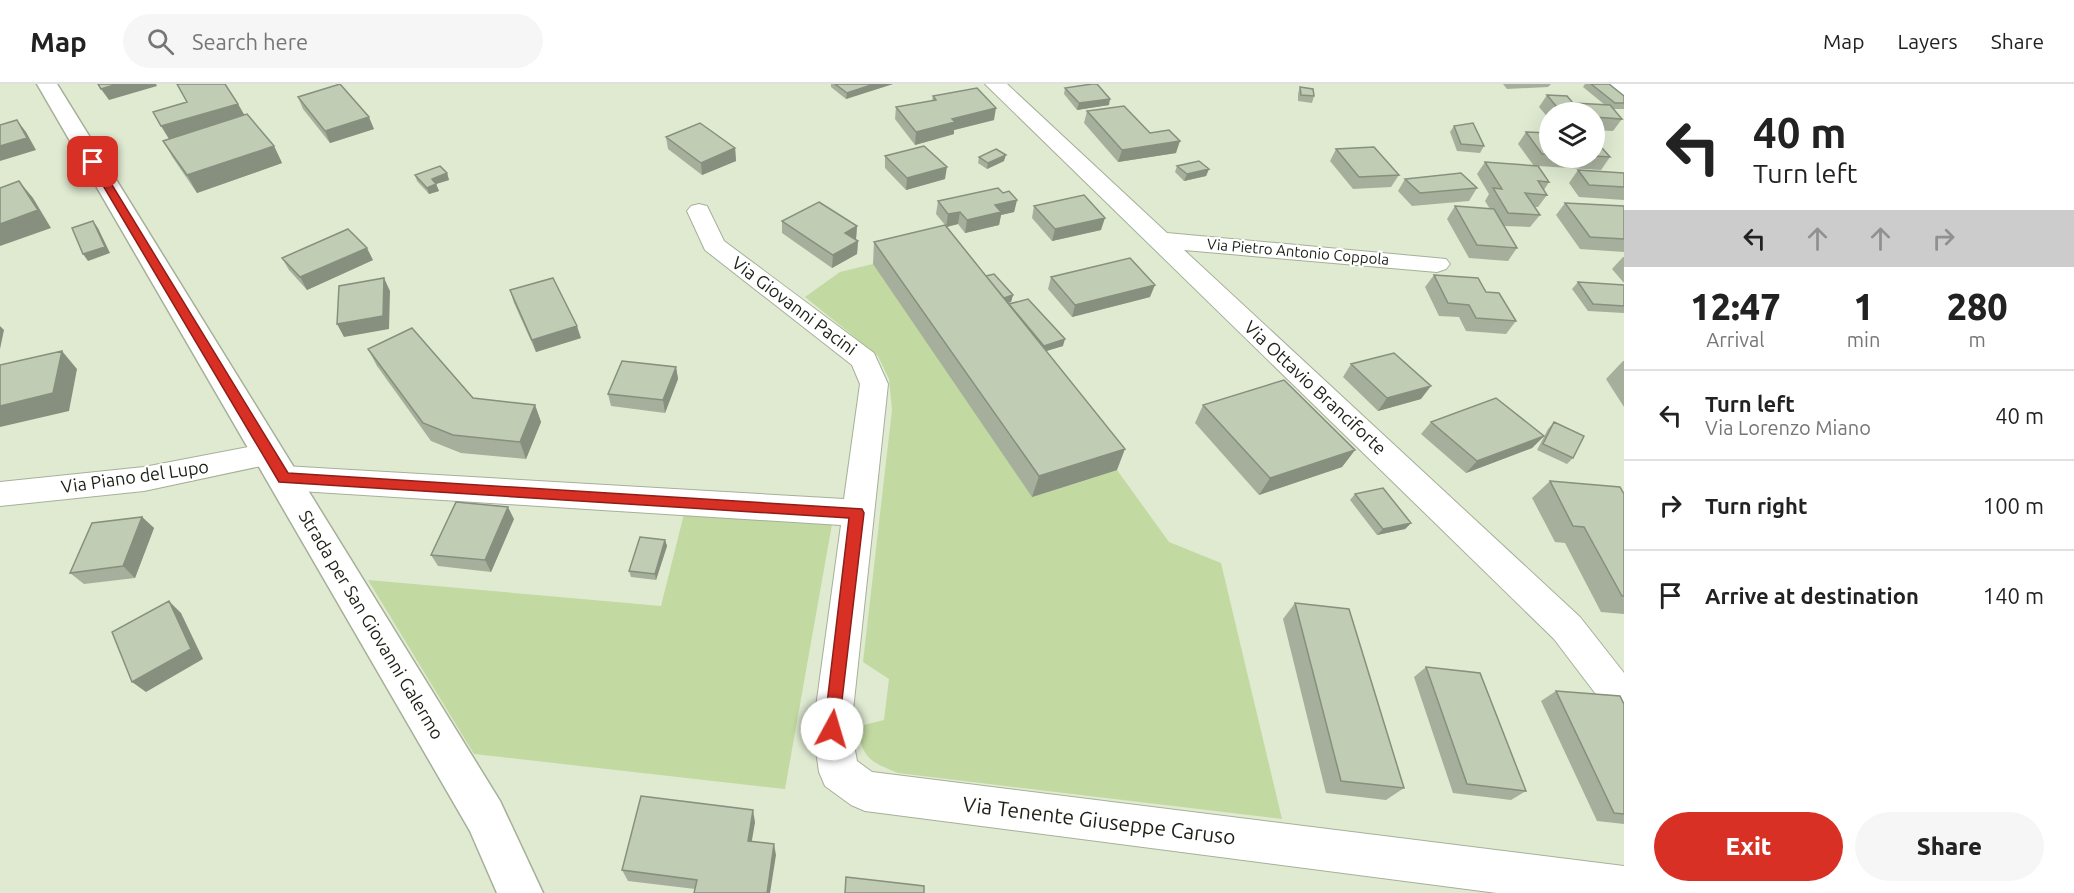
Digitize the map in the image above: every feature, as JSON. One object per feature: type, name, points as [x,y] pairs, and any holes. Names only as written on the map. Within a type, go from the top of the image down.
[{"type":"main road","name":"Strada per San Giovanni Galermo","points":[[46,84],[485,816],[520,893]]},
{"type":"street","name":"Via Ottavio Branciforte","points":[[995,84],[1567,628],[1624,702]]},
{"type":"street","points":[[1614,84],[1624,93]]},
{"type":"street","name":"Via Giovanni Pacini","points":[[699,211],[714,245],[864,360],[874,384],[857,513]]},
{"type":"street","name":"Via Pietro Antonio Coppola","points":[[1159,240],[1437,264]]},
{"type":"street","name":"Via Piano del Lupo","points":[[0,494],[277,466],[857,513]]},
{"type":"street","name":"Via Tenente Giuseppe Caruso","points":[[857,513],[832,729],[838,772],[865,790],[1624,888]]},
{"type":"green space","points":[[873,264],[1117,470],[1169,542],[1221,563],[1282,819],[898,773],[874,762],[865,752],[856,727],[884,720],[889,679],[863,662],[892,410],[889,379],[878,356],[805,297],[840,272]]},
{"type":"green space","points":[[684,514],[832,524],[785,789],[474,754],[368,580],[661,606]]},
{"type":"building","points":[[98,84],[117,84],[101,89]]},
{"type":"building","points":[[177,84],[225,84],[238,104],[161,126],[153,112],[187,102]]},
{"type":"building","points":[[340,84],[369,117],[325,131],[298,97]]},
{"type":"building","points":[[835,84],[874,84],[847,93]]},
{"type":"building","points":[[1097,84],[1110,99],[1079,103],[1065,88]]},
{"type":"building","points":[[1591,84],[1609,84],[1624,96],[1624,103],[1615,103]]},
{"type":"building","points":[[1300,87],[1313,89],[1314,96],[1301,95]]},
{"type":"building","points":[[977,88],[996,108],[952,119],[955,122],[916,132],[896,107],[936,100],[933,96]]},
{"type":"building","points":[[1547,95],[1567,96],[1572,102],[1553,102]]},
{"type":"building","points":[[1605,105],[1610,105],[1622,119],[1605,118]]},
{"type":"building","points":[[1124,106],[1150,133],[1169,130],[1180,141],[1122,150],[1087,111]]},
{"type":"building","points":[[247,114],[274,146],[187,175],[163,141]]},
{"type":"building","points":[[17,120],[27,138],[0,146],[0,125]]},
{"type":"building","points":[[700,123],[735,148],[701,163],[666,137]]},
{"type":"building","points":[[1473,123],[1484,146],[1461,144],[1454,126]]},
{"type":"building","points":[[1526,132],[1539,133],[1539,150]]},
{"type":"building","points":[[924,146],[947,167],[907,178],[885,156]]},
{"type":"building","points":[[1374,147],[1399,175],[1359,177],[1336,149]]},
{"type":"building","points":[[996,149],[1006,155],[988,163],[979,157]]},
{"type":"building","points":[[1199,161],[1209,169],[1187,174],[1177,166]]},
{"type":"building","points":[[1485,162],[1538,166],[1549,182],[1538,181],[1547,195],[1525,193],[1540,215],[1508,213],[1493,188],[1502,189]]},
{"type":"building","points":[[440,166],[447,173],[432,179],[436,184],[427,188],[415,175]]},
{"type":"building","points":[[1578,170],[1624,173],[1624,187],[1589,185]]},
{"type":"building","points":[[1461,173],[1477,188],[1420,193],[1405,179]]},
{"type":"building","points":[[19,181],[38,210],[0,224],[0,188]]},
{"type":"building","points":[[998,188],[1003,193],[1009,191],[1017,200],[995,205],[1001,212],[967,220],[960,212],[948,214],[938,201]]},
{"type":"building","points":[[1084,195],[1105,218],[1055,229],[1034,206]]},
{"type":"building","points":[[819,202],[857,226],[845,233],[858,241],[833,255],[782,221]]},
{"type":"building","points":[[1565,203],[1624,206],[1624,239],[1590,237]]},
{"type":"building","points":[[1455,206],[1494,209],[1517,248],[1477,245]]},
{"type":"building","points":[[93,221],[105,247],[83,254],[72,228]]},
{"type":"building","points":[[945,225],[1125,449],[1039,476],[874,242]]},
{"type":"building","points":[[348,229],[367,248],[300,277],[282,258]]},
{"type":"building","points":[[1130,258],[1155,285],[1075,305],[1051,277]]},
{"type":"building","points":[[994,274],[1013,295],[1004,298],[986,276]]},
{"type":"building","points":[[1434,275],[1478,278],[1486,292],[1499,293],[1516,321],[1476,318],[1469,305],[1448,303]]},
{"type":"building","points":[[384,278],[383,316],[337,324],[339,286]]},
{"type":"building","points":[[553,278],[577,326],[532,340],[510,290]]},
{"type":"building","points":[[1578,282],[1624,285],[1624,306],[1593,304]]},
{"type":"building","points":[[1028,299],[1065,339],[1044,346],[1009,304]]},
{"type":"building","points":[[412,328],[473,398],[535,405],[520,442],[453,435],[423,423],[368,349]]},
{"type":"building","points":[[62,351],[53,393],[0,406],[0,365]]},
{"type":"building","points":[[1394,353],[1431,386],[1387,398],[1351,364]]},
{"type":"building","points":[[622,361],[676,367],[663,400],[608,394]]},
{"type":"building","points":[[1284,380],[1355,450],[1270,478],[1203,405]]},
{"type":"building","points":[[1496,398],[1544,436],[1477,461],[1431,422]]},
{"type":"building","points":[[1554,422],[1584,436],[1573,458],[1543,444]]},
{"type":"building","points":[[1550,481],[1620,487],[1624,494],[1624,596],[1584,527],[1573,526]]},
{"type":"building","points":[[1383,488],[1411,523],[1383,529],[1355,494]]},
{"type":"building","points":[[456,502],[508,507],[485,560],[431,555]]},
{"type":"building","points":[[142,517],[123,566],[70,573],[92,523]]},
{"type":"building","points":[[640,537],[665,540],[655,574],[629,571]]},
{"type":"building","points":[[169,601],[191,649],[132,682],[112,632]]},
{"type":"building","points":[[1295,603],[1349,609],[1404,788],[1341,781]]},
{"type":"building","points":[[1426,667],[1480,673],[1526,791],[1467,784]]},
{"type":"building","points":[[1556,691],[1620,696],[1624,704],[1624,814],[1614,813]]},
{"type":"building","points":[[641,796],[753,810],[748,841],[774,844],[767,893],[694,893],[697,880],[622,870]]},
{"type":"building","points":[[846,877],[924,886],[924,893],[845,893]]},
{"type":"route","points":[[93,162],[284,478],[857,513],[832,729]]}]
